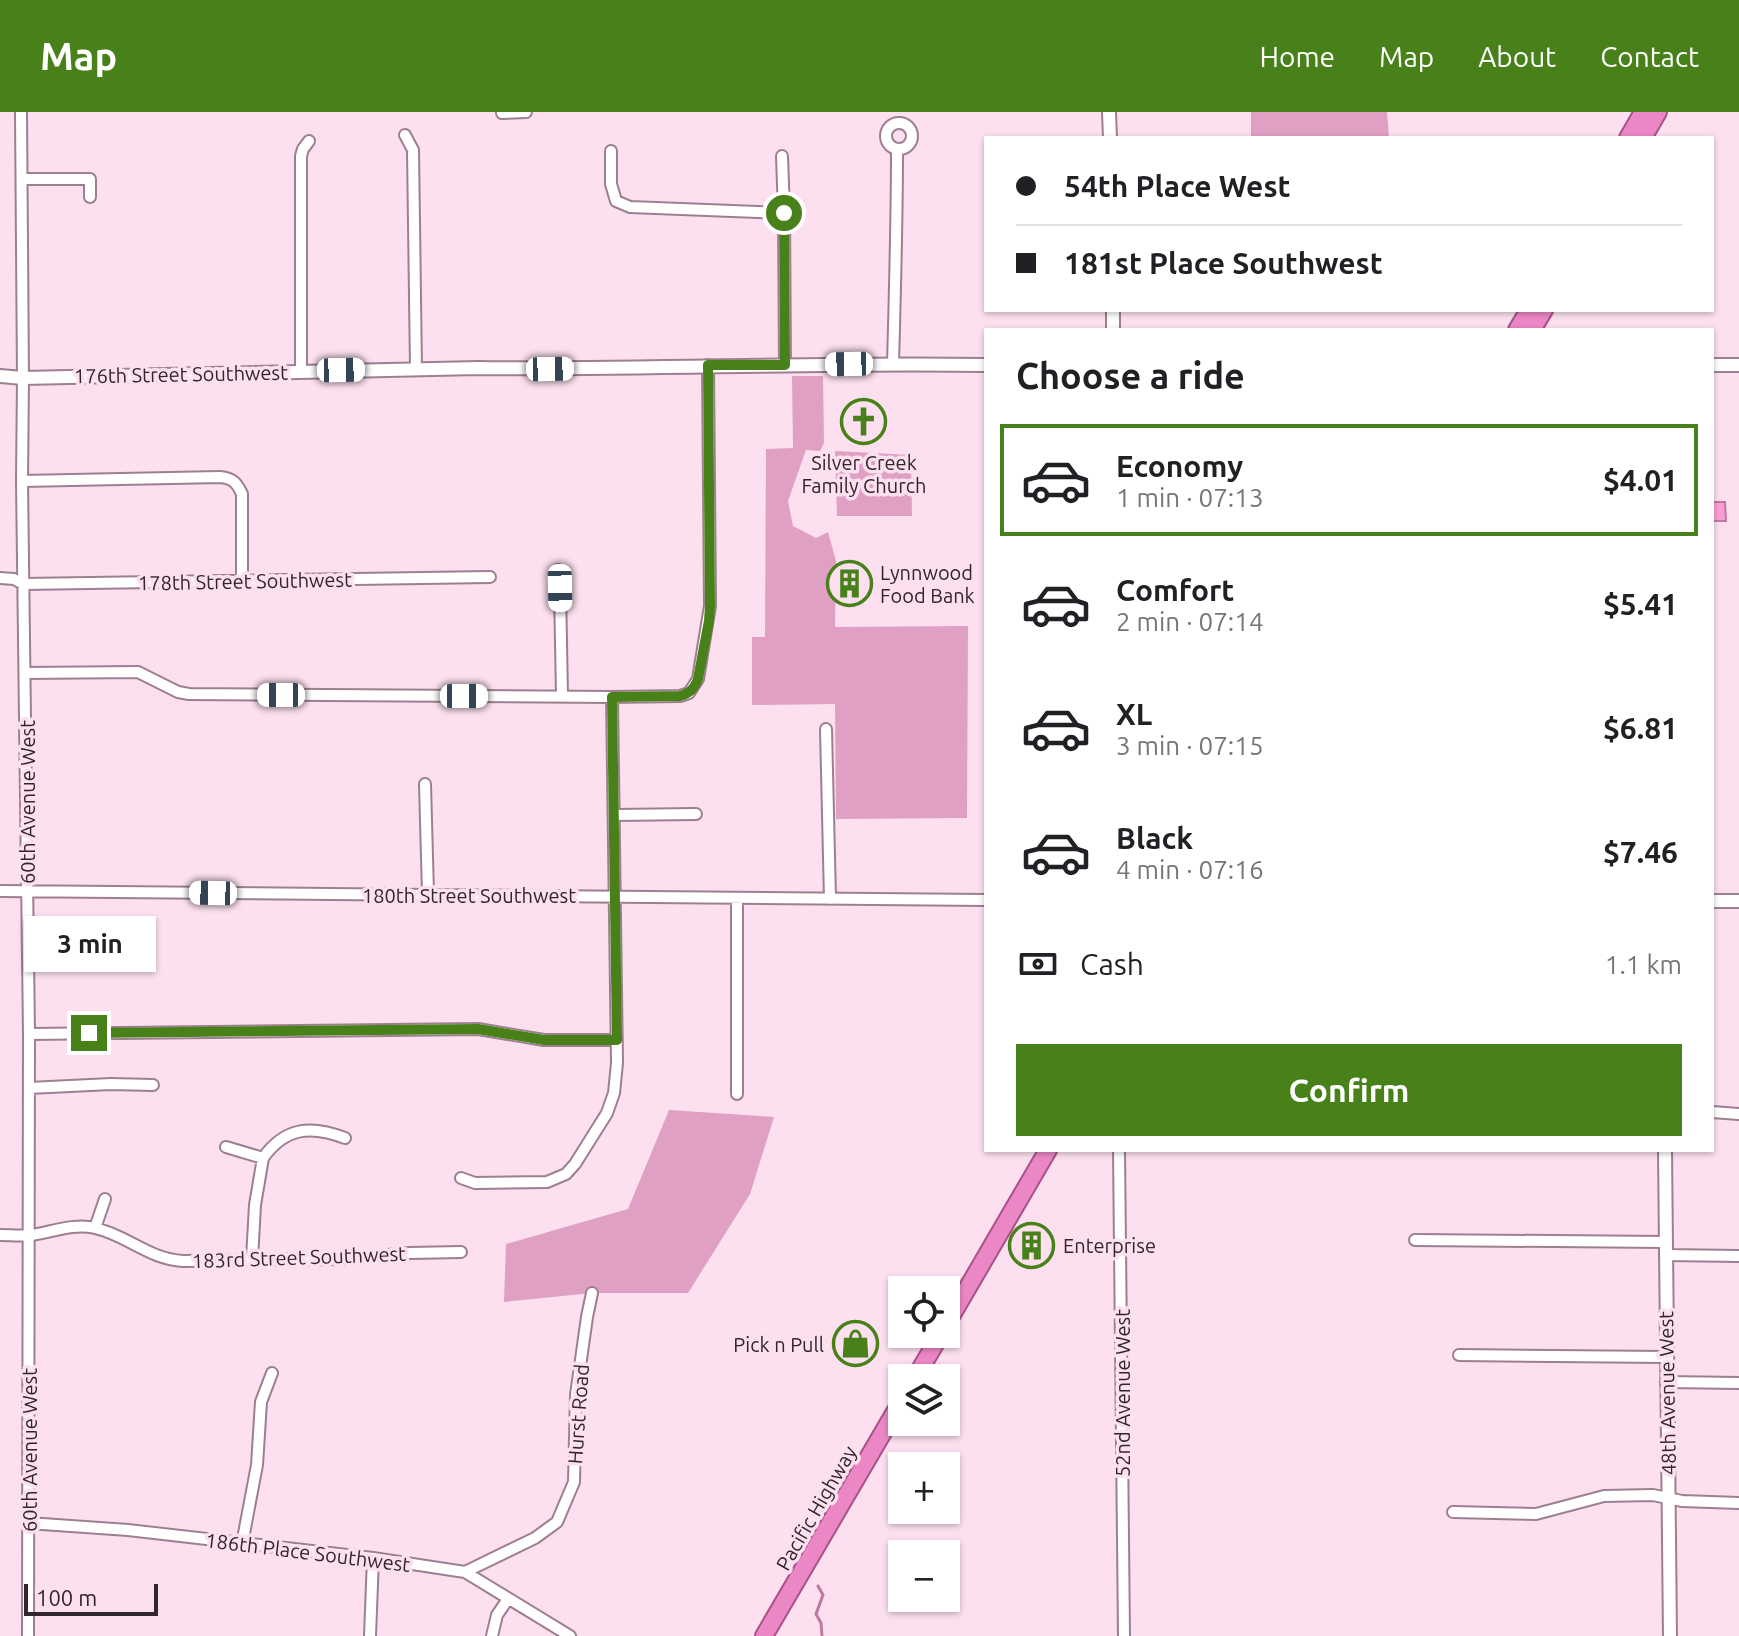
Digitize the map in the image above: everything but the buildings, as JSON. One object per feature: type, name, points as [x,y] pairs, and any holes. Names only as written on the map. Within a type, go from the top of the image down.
[{"type":"highway","points":[[1629,136],[1643,112]]},
{"type":"highway","points":[[1644,136],[1658,112]]},
{"type":"highway","points":[[960,1301],[1047,1152]]},
{"type":"highway","name":"Pacific Highway","points":[[764,1636],[888,1424]]},
{"type":"street","name":"60th Avenue West","points":[[21,112],[29,1034],[28,1636]]},
{"type":"street","points":[[502,113],[526,112]]},
{"type":"street","points":[[1109,112],[1110,136]]},
{"type":"street","points":[[405,135],[413,150],[416,369]]},
{"type":"street","points":[[301,371],[301,156],[309,141]]},
{"type":"street","points":[[893,364],[897,150]]},
{"type":"street","points":[[611,151],[611,184],[616,201],[630,207],[784,213]]},
{"type":"street","points":[[782,156],[785,365]]},
{"type":"street","points":[[22,179],[90,179],[90,197]]},
{"type":"street","points":[[25,673],[138,672],[178,692],[189,694],[612,697],[680,696],[689,693],[695,686],[709,621],[708,365]]},
{"type":"street","name":"176th Street Southwest","points":[[0,376],[708,365],[984,365]]},
{"type":"street","points":[[1714,365],[1739,365]]},
{"type":"street","points":[[22,481],[227,477],[236,483],[242,494],[242,582]]},
{"type":"street","points":[[558,570],[562,696]]},
{"type":"street","name":"178th Street Southwest","points":[[0,578],[14,579],[23,584],[490,577]]},
{"type":"street","points":[[461,1178],[475,1183],[547,1182],[566,1174],[611,1104],[617,1077],[612,697]]},
{"type":"street","points":[[826,729],[830,899]]},
{"type":"street","points":[[425,784],[428,894]]},
{"type":"street","points":[[615,815],[696,814]]},
{"type":"street","name":"180th Street Southwest","points":[[0,891],[984,900]]},
{"type":"street","points":[[737,898],[737,1094]]},
{"type":"street","points":[[1714,901],[1739,901]]},
{"type":"street","points":[[29,1034],[478,1029],[544,1040],[617,1040]]},
{"type":"street","points":[[29,1088],[153,1085]]},
{"type":"street","points":[[1714,1112],[1739,1114]]},
{"type":"street","points":[[252,1259],[255,1205],[263,1158],[271,1146],[292,1133],[323,1131],[345,1138]]},
{"type":"street","points":[[226,1147],[263,1158]]},
{"type":"street","name":"52nd Avenue West","points":[[1119,1152],[1124,1636]]},
{"type":"street","name":"48th Avenue West","points":[[1665,1152],[1670,1636]]},
{"type":"street","points":[[95,1228],[105,1199]]},
{"type":"street","name":"183rd Street Southwest","points":[[0,1235],[95,1228],[170,1260],[341,1259],[461,1252]]},
{"type":"street","points":[[1415,1240],[1665,1249],[1739,1256]]},
{"type":"street","name":"Hurst Road","points":[[465,1572],[535,1538],[557,1522],[574,1482],[576,1395],[592,1293]]},
{"type":"street","points":[[1459,1355],[1666,1357]]},
{"type":"street","points":[[242,1544],[257,1465],[261,1402],[272,1373]]},
{"type":"street","points":[[1666,1382],[1739,1383]]},
{"type":"street","points":[[1453,1512],[1536,1514],[1604,1496],[1653,1495],[1682,1501],[1739,1503]]},
{"type":"street","name":"186th Place Southwest","points":[[28,1523],[128,1530],[373,1558],[465,1572],[570,1636]]},
{"type":"street","points":[[370,1636],[373,1558]]},
{"type":"street","points":[[492,1636],[497,1615],[508,1599]]},
{"type":"shaded area","points":[[1251,112],[1387,112],[1389,136],[1251,136]]},
{"type":"shaded area","points":[[792,376],[823,376],[824,443],[820,451],[806,450],[788,501],[793,526],[816,538],[828,532],[836,561],[835,627],[968,626],[967,818],[836,819],[835,704],[752,705],[752,637],[765,637],[766,449],[793,448]]},
{"type":"shaded area","points":[[835,451],[911,455],[912,516],[837,516]]},
{"type":"shaded area","points":[[1714,502],[1725,502],[1726,521],[1714,521]]},
{"type":"shaded area","points":[[669,1110],[774,1117],[750,1194],[688,1293],[592,1293],[504,1302],[506,1244],[628,1209]]},
{"type":"waterway","points":[[818,1586],[823,1595],[816,1614],[821,1623],[822,1636]]},
{"type":"place","name":"Silver Creek Family Church","points":[[864,422]]},
{"type":"place","name":"Lynnwood Food Bank","points":[[849,584]]},
{"type":"place","name":"Enterprise","points":[[1032,1245]]},
{"type":"place","name":"Pick n Pull","points":[[855,1344]]},
{"type":"route","points":[[89,1033],[478,1029],[544,1040],[617,1040],[612,697],[680,696],[689,693],[698,679],[710,606],[708,365],[785,365],[784,213]]}]
